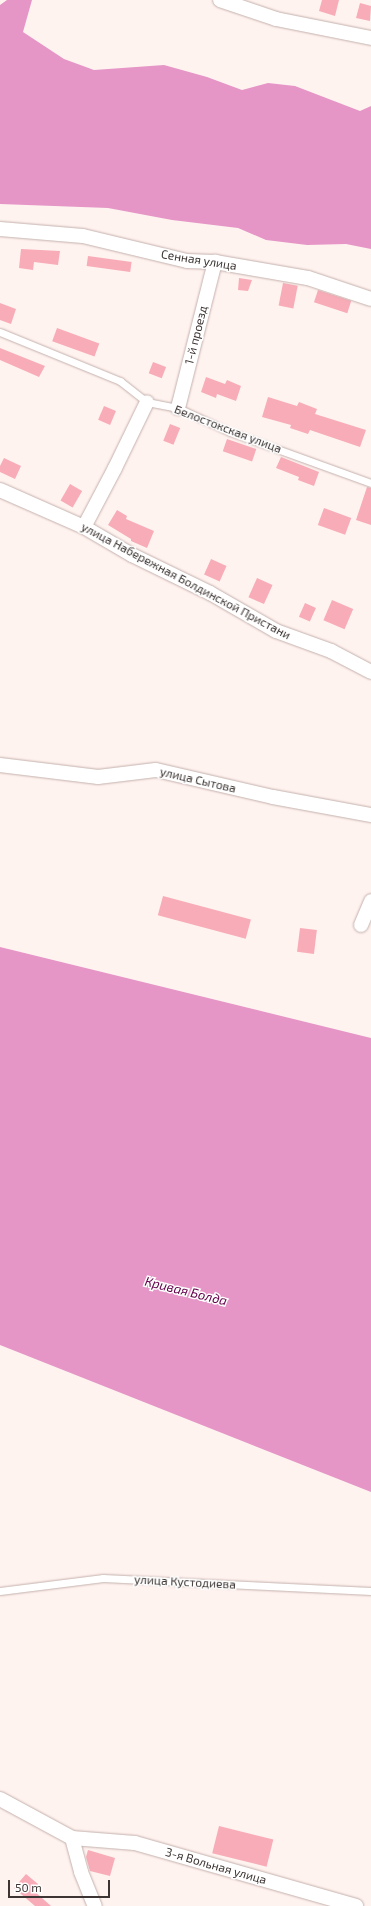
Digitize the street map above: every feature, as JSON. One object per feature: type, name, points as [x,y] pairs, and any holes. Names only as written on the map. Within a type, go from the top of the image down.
[{"type":"street","points":[[220,0],[276,19],[371,38]]},
{"type":"street","name":"Сенная улица","points":[[0,229],[83,236],[187,261],[215,262],[308,278],[371,299]]},
{"type":"street","name":"1-й проезд","points":[[178,408],[215,262]]},
{"type":"street","points":[[84,528],[147,402]]},
{"type":"street","name":"улица Набережная Болдинской Пристани","points":[[0,490],[84,528],[132,555],[210,593],[276,631],[331,651],[371,672]]},
{"type":"street","name":"улица Сытова","points":[[0,765],[98,777],[156,770],[273,797],[371,815]]},
{"type":"street","points":[[360,925],[371,901]]},
{"type":"street","points":[[0,1798],[72,1838],[81,1872],[95,1906]]},
{"type":"street","name":"3-я Вольная улица","points":[[72,1838],[135,1843],[356,1906]]},
{"type":"lane","name":"Белостокская улица","points":[[0,332],[120,382],[147,402],[178,408],[230,432],[371,483]]},
{"type":"lane","name":"улица Кустодиева","points":[[0,1591],[103,1578],[371,1591]]},
{"type":"water","points":[[7,0],[32,0],[23,32],[64,59],[94,70],[164,65],[207,77],[242,90],[268,83],[295,86],[360,111],[371,106],[371,249],[346,244],[307,245],[266,240],[238,228],[172,220],[108,208],[0,204],[0,5]]},
{"type":"water","name":"Кривая Болда","points":[[0,947],[371,1038],[371,1492],[0,1345]]},
{"type":"building","points":[[322,0],[339,0],[335,16],[319,11]]},
{"type":"building","points":[[360,3],[371,6],[370,21],[356,18]]},
{"type":"building","points":[[21,249],[60,251],[58,265],[34,262],[33,270],[19,268]]},
{"type":"building","points":[[88,256],[132,262],[130,272],[87,266]]},
{"type":"building","points":[[239,278],[252,280],[248,291],[238,290]]},
{"type":"building","points":[[283,283],[298,286],[293,308],[279,306]]},
{"type":"building","points":[[318,290],[351,301],[347,313],[314,302]]},
{"type":"building","points":[[0,303],[16,309],[11,324],[0,320]]},
{"type":"building","points":[[57,328],[99,343],[94,357],[52,341]]},
{"type":"building","points":[[0,348],[45,366],[39,377],[0,360]]},
{"type":"building","points":[[153,362],[166,367],[162,378],[149,373]]},
{"type":"building","points":[[206,377],[225,384],[227,380],[241,386],[236,401],[217,394],[216,398],[201,392]]},
{"type":"building","points":[[268,397],[297,406],[299,402],[317,409],[315,414],[366,430],[360,447],[310,430],[308,434],[290,428],[291,425],[262,417]]},
{"type":"building","points":[[104,406],[116,411],[110,425],[98,420]]},
{"type":"building","points":[[170,424],[180,428],[173,445],[163,441]]},
{"type":"building","points":[[227,439],[256,449],[252,461],[223,451]]},
{"type":"building","points":[[281,457],[319,472],[314,486],[298,480],[299,477],[276,468]]},
{"type":"building","points":[[4,458],[21,466],[15,479],[0,472],[0,466]]},
{"type":"building","points":[[70,484],[82,491],[73,507],[60,500]]},
{"type":"building","points":[[367,487],[371,488],[371,525],[356,520]]},
{"type":"building","points":[[324,508],[351,518],[345,535],[318,525]]},
{"type":"building","points":[[117,510],[127,516],[126,519],[154,531],[147,548],[131,541],[131,539],[108,525]]},
{"type":"building","points":[[211,559],[227,566],[220,581],[204,575]]},
{"type":"building","points":[[257,578],[273,585],[264,604],[248,597]]},
{"type":"building","points":[[332,600],[353,609],[345,629],[323,620]]},
{"type":"building","points":[[305,603],[316,608],[310,622],[299,617]]},
{"type":"building","points":[[163,896],[251,920],[246,939],[158,915]]},
{"type":"building","points":[[300,928],[317,930],[314,954],[297,952]]},
{"type":"building","points":[[219,1826],[273,1840],[267,1867],[212,1853]]},
{"type":"building","points":[[88,1850],[115,1858],[110,1876],[90,1871],[86,1857]]},
{"type":"building","points":[[26,1874],[38,1884],[33,1890],[51,1906],[35,1906],[14,1888]]}]
